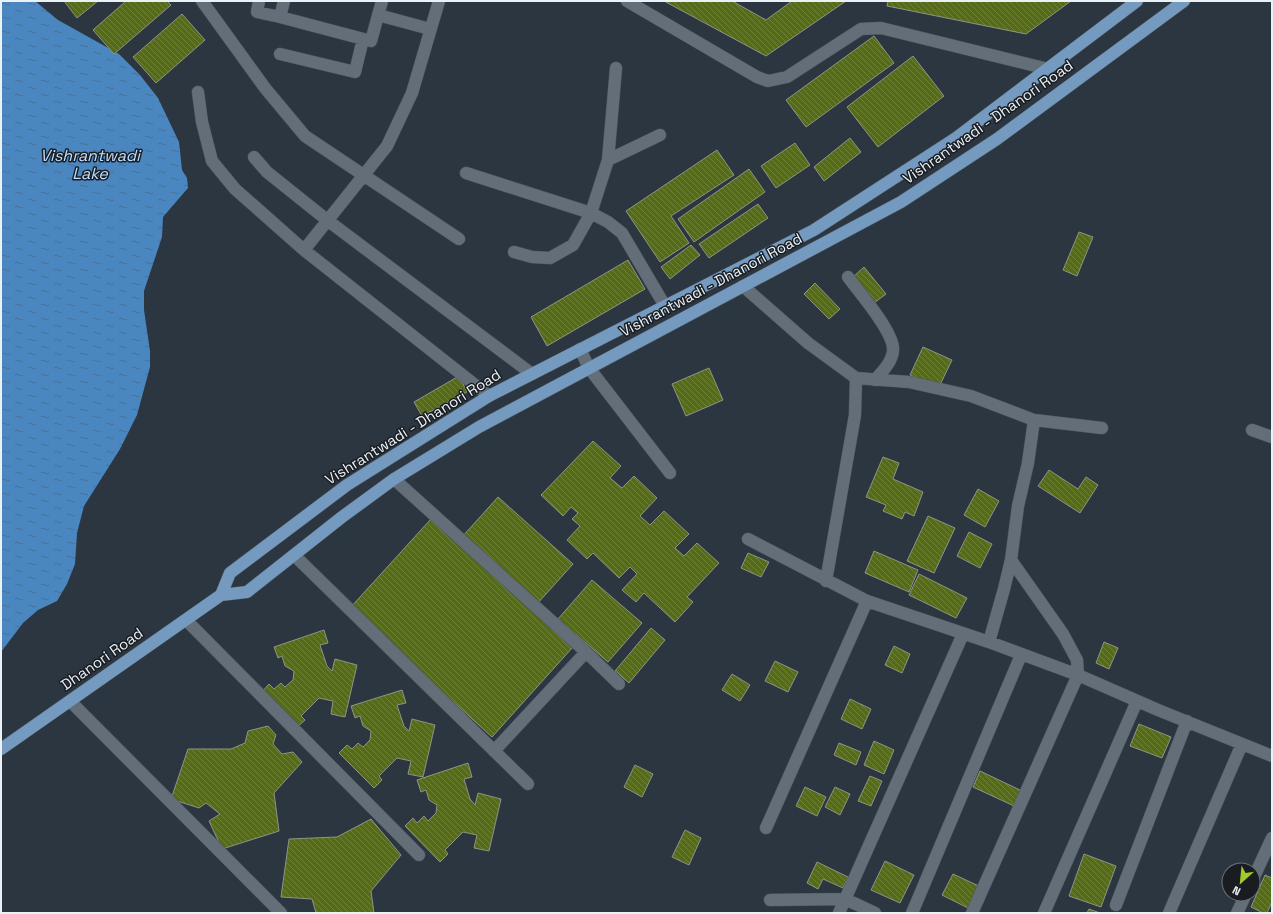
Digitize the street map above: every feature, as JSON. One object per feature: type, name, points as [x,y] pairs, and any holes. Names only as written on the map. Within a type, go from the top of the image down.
[{"type":"main road","name":"Vishrantwadi - Dhanori Road","points":[[221,596],[230,573],[341,489],[376,465],[489,396],[814,230],[956,138],[1138,1]]},
{"type":"main road","name":"Vishrantwadi - Dhanori Road","points":[[221,596],[247,592],[342,517],[394,479],[479,427],[907,198],[997,140],[1184,1]]},
{"type":"main road","name":"Dhanori Road","points":[[1,749],[221,596]]},
{"type":"street","points":[[202,1],[265,88],[305,136],[459,239]]},
{"type":"street","points":[[259,1],[257,12],[371,41],[382,1]]},
{"type":"street","points":[[280,17],[284,1]]},
{"type":"street","points":[[304,250],[387,146],[412,93],[439,1]]},
{"type":"street","points":[[627,1],[757,77],[768,81],[787,77],[861,29],[881,28],[1048,69]]},
{"type":"street","points":[[378,15],[430,29]]},
{"type":"street","points":[[280,54],[355,72],[363,39]]},
{"type":"street","points":[[514,252],[532,257],[550,258],[572,245],[591,213],[608,160],[616,68]]},
{"type":"street","points":[[198,92],[202,122],[212,161],[235,189],[304,250],[489,396]]},
{"type":"street","points":[[608,160],[660,134]]},
{"type":"street","points":[[254,157],[267,172],[327,220],[532,374]]},
{"type":"street","points":[[466,174],[591,213],[608,222],[622,233],[665,306]]},
{"type":"street","points":[[848,277],[889,333],[893,348],[890,359],[875,380]]},
{"type":"street","points":[[743,286],[808,343],[856,378],[909,382],[971,396],[1034,420],[1102,428]]},
{"type":"street","points":[[580,349],[589,368],[670,473]]},
{"type":"street","points":[[826,581],[854,415],[856,378]]},
{"type":"street","points":[[989,642],[1004,589],[1010,560],[1018,506],[1028,463],[1034,420]]},
{"type":"street","points":[[1252,430],[1272,437]]},
{"type":"street","points":[[394,479],[586,652],[619,684]]},
{"type":"street","points":[[748,539],[826,581],[867,601],[989,642],[1078,675],[1187,722],[1272,756]]},
{"type":"street","points":[[294,555],[528,784]]},
{"type":"street","points":[[972,913],[1078,675],[1076,660],[1063,634],[1010,560]]},
{"type":"street","points":[[766,828],[867,601]]},
{"type":"street","points":[[186,620],[419,855]]},
{"type":"street","points":[[839,913],[963,634]]},
{"type":"street","points":[[494,751],[586,652]]},
{"type":"street","points":[[912,913],[1021,655]]},
{"type":"street","points":[[70,701],[281,913]]},
{"type":"street","points":[[1044,913],[1137,701]]},
{"type":"street","points":[[1116,905],[1187,722]]},
{"type":"street","points":[[1169,913],[1242,744]]},
{"type":"street","points":[[1261,862],[1272,838]]},
{"type":"street","points":[[770,900],[845,899],[875,913]]},
{"type":"street","points":[[1237,913],[1242,902]]},
{"type":"water","name":"Vishrantwadi Lake","points":[[1,1],[35,1],[58,20],[119,54],[140,75],[158,98],[179,142],[182,170],[187,178],[188,188],[163,217],[162,237],[144,291],[144,310],[150,351],[150,367],[137,415],[120,449],[84,506],[77,533],[75,564],[67,584],[57,601],[38,610],[23,623],[1,652]]},
{"type":"building","points":[[64,1],[98,1],[77,18]]},
{"type":"building","points":[[126,1],[167,1],[171,5],[114,54],[93,30]]},
{"type":"building","points":[[664,1],[732,1],[766,20],[792,1],[846,1],[766,56]]},
{"type":"building","points":[[888,1],[1071,1],[1026,34],[887,6]]},
{"type":"building","points":[[182,14],[205,40],[156,83],[133,57]]},
{"type":"building","points":[[874,36],[894,63],[806,127],[786,100]]},
{"type":"building","points":[[913,56],[944,96],[878,147],[847,107]]},
{"type":"building","points":[[850,138],[861,152],[824,181],[814,167]]},
{"type":"building","points":[[795,143],[810,165],[776,188],[761,166]]},
{"type":"building","points":[[717,150],[734,175],[671,216],[689,243],[660,262],[626,211]]},
{"type":"building","points":[[749,169],[765,192],[694,242],[678,219]]},
{"type":"building","points":[[758,204],[768,218],[709,258],[699,244]]},
{"type":"building","points":[[1079,232],[1093,237],[1077,276],[1063,270]]},
{"type":"building","points":[[691,245],[700,255],[670,279],[661,267]]},
{"type":"building","points":[[628,260],[645,289],[547,346],[531,317]]},
{"type":"building","points":[[864,267],[886,294],[874,303],[853,277]]},
{"type":"building","points":[[815,283],[840,309],[829,319],[804,294]]},
{"type":"building","points":[[923,347],[952,360],[938,389],[910,375]]},
{"type":"building","points":[[709,368],[723,400],[686,416],[672,384]]},
{"type":"building","points":[[459,376],[467,392],[422,416],[414,402]]},
{"type":"building","points":[[593,441],[621,466],[610,478],[622,488],[634,476],[657,498],[640,516],[650,525],[664,511],[689,534],[675,548],[684,556],[697,543],[719,563],[687,597],[693,602],[675,622],[644,593],[636,602],[622,590],[637,574],[630,567],[619,578],[593,553],[587,559],[567,540],[580,526],[572,519],[578,513],[571,507],[563,516],[541,495]]},
{"type":"building","points":[[883,457],[899,463],[893,479],[923,492],[914,516],[905,512],[902,519],[883,511],[886,505],[866,497]]},
{"type":"building","points":[[1049,470],[1078,489],[1086,477],[1098,485],[1080,513],[1038,486]]},
{"type":"building","points":[[978,489],[999,501],[985,527],[964,515]]},
{"type":"building","points":[[498,497],[573,564],[537,604],[462,537]]},
{"type":"building","points":[[928,516],[955,528],[934,573],[907,561]]},
{"type":"building","points":[[431,519],[573,647],[492,737],[350,608]]},
{"type":"building","points":[[969,532],[992,544],[980,568],[957,556]]},
{"type":"building","points":[[874,551],[918,570],[909,592],[865,573]]},
{"type":"building","points":[[748,553],[769,562],[761,577],[741,568]]},
{"type":"building","points":[[919,574],[967,598],[956,618],[909,595]]},
{"type":"building","points":[[592,580],[642,623],[608,662],[558,619]]},
{"type":"building","points":[[651,628],[665,640],[629,683],[615,671]]},
{"type":"building","points":[[324,630],[328,643],[320,645],[327,666],[332,671],[335,659],[357,665],[345,717],[331,714],[333,701],[319,698],[301,716],[305,720],[296,728],[261,693],[269,684],[274,689],[281,683],[285,687],[293,680],[294,671],[285,666],[282,656],[278,658],[274,647]]},
{"type":"building","points":[[1104,642],[1118,648],[1109,669],[1096,663]]},
{"type":"building","points":[[894,646],[910,654],[902,673],[885,665]]},
{"type":"building","points":[[775,661],[798,672],[788,692],[765,681]]},
{"type":"building","points":[[732,674],[750,685],[740,701],[722,690]]},
{"type":"building","points":[[402,690],[406,703],[397,705],[404,726],[409,731],[412,719],[435,725],[423,777],[408,774],[411,761],[397,758],[379,776],[382,780],[374,788],[339,753],[347,745],[352,749],[358,743],[363,747],[370,740],[371,731],[363,726],[360,716],[355,718],[351,706]]},
{"type":"building","points":[[850,699],[871,709],[862,729],[841,719]]},
{"type":"building","points":[[1139,724],[1171,737],[1162,758],[1130,746]]},
{"type":"building","points":[[268,726],[276,735],[273,744],[282,754],[293,752],[302,762],[274,793],[279,831],[222,849],[209,821],[220,814],[206,803],[199,808],[171,799],[188,749],[231,749],[245,743],[248,731]]},
{"type":"building","points":[[874,741],[894,750],[884,774],[864,765]]},
{"type":"building","points":[[839,743],[861,752],[856,765],[834,755]]},
{"type":"building","points":[[468,763],[472,777],[464,779],[470,799],[475,805],[478,793],[501,799],[489,851],[474,848],[477,835],[463,832],[445,850],[448,854],[440,862],[405,826],[413,818],[417,823],[424,816],[428,821],[436,813],[437,805],[429,800],[426,790],[421,792],[417,780]]},
{"type":"building","points":[[635,765],[653,774],[642,797],[624,787]]},
{"type":"building","points":[[980,771],[1022,791],[1014,806],[973,787]]},
{"type":"building","points":[[870,776],[882,781],[871,806],[858,801]]},
{"type":"building","points":[[805,787],[826,797],[817,816],[796,806]]},
{"type":"building","points":[[835,787],[850,794],[840,815],[825,807]]},
{"type":"building","points":[[371,819],[401,855],[371,891],[374,913],[316,913],[312,899],[281,897],[289,839],[337,837]]},
{"type":"building","points":[[685,830],[701,838],[689,865],[672,857]]},
{"type":"building","points":[[1084,854],[1116,866],[1101,907],[1069,896]]},
{"type":"building","points":[[885,861],[914,875],[900,903],[871,890]]},
{"type":"building","points":[[817,862],[848,877],[843,888],[823,879],[818,889],[807,883]]},
{"type":"building","points":[[953,874],[981,887],[970,909],[942,895]]},
{"type":"building","points":[[1265,875],[1272,878],[1272,902],[1267,913],[1263,913],[1251,907],[1253,902],[1261,902],[1261,884]]},
{"type":"building","points":[[1089,909],[1100,913],[1087,913]]}]
